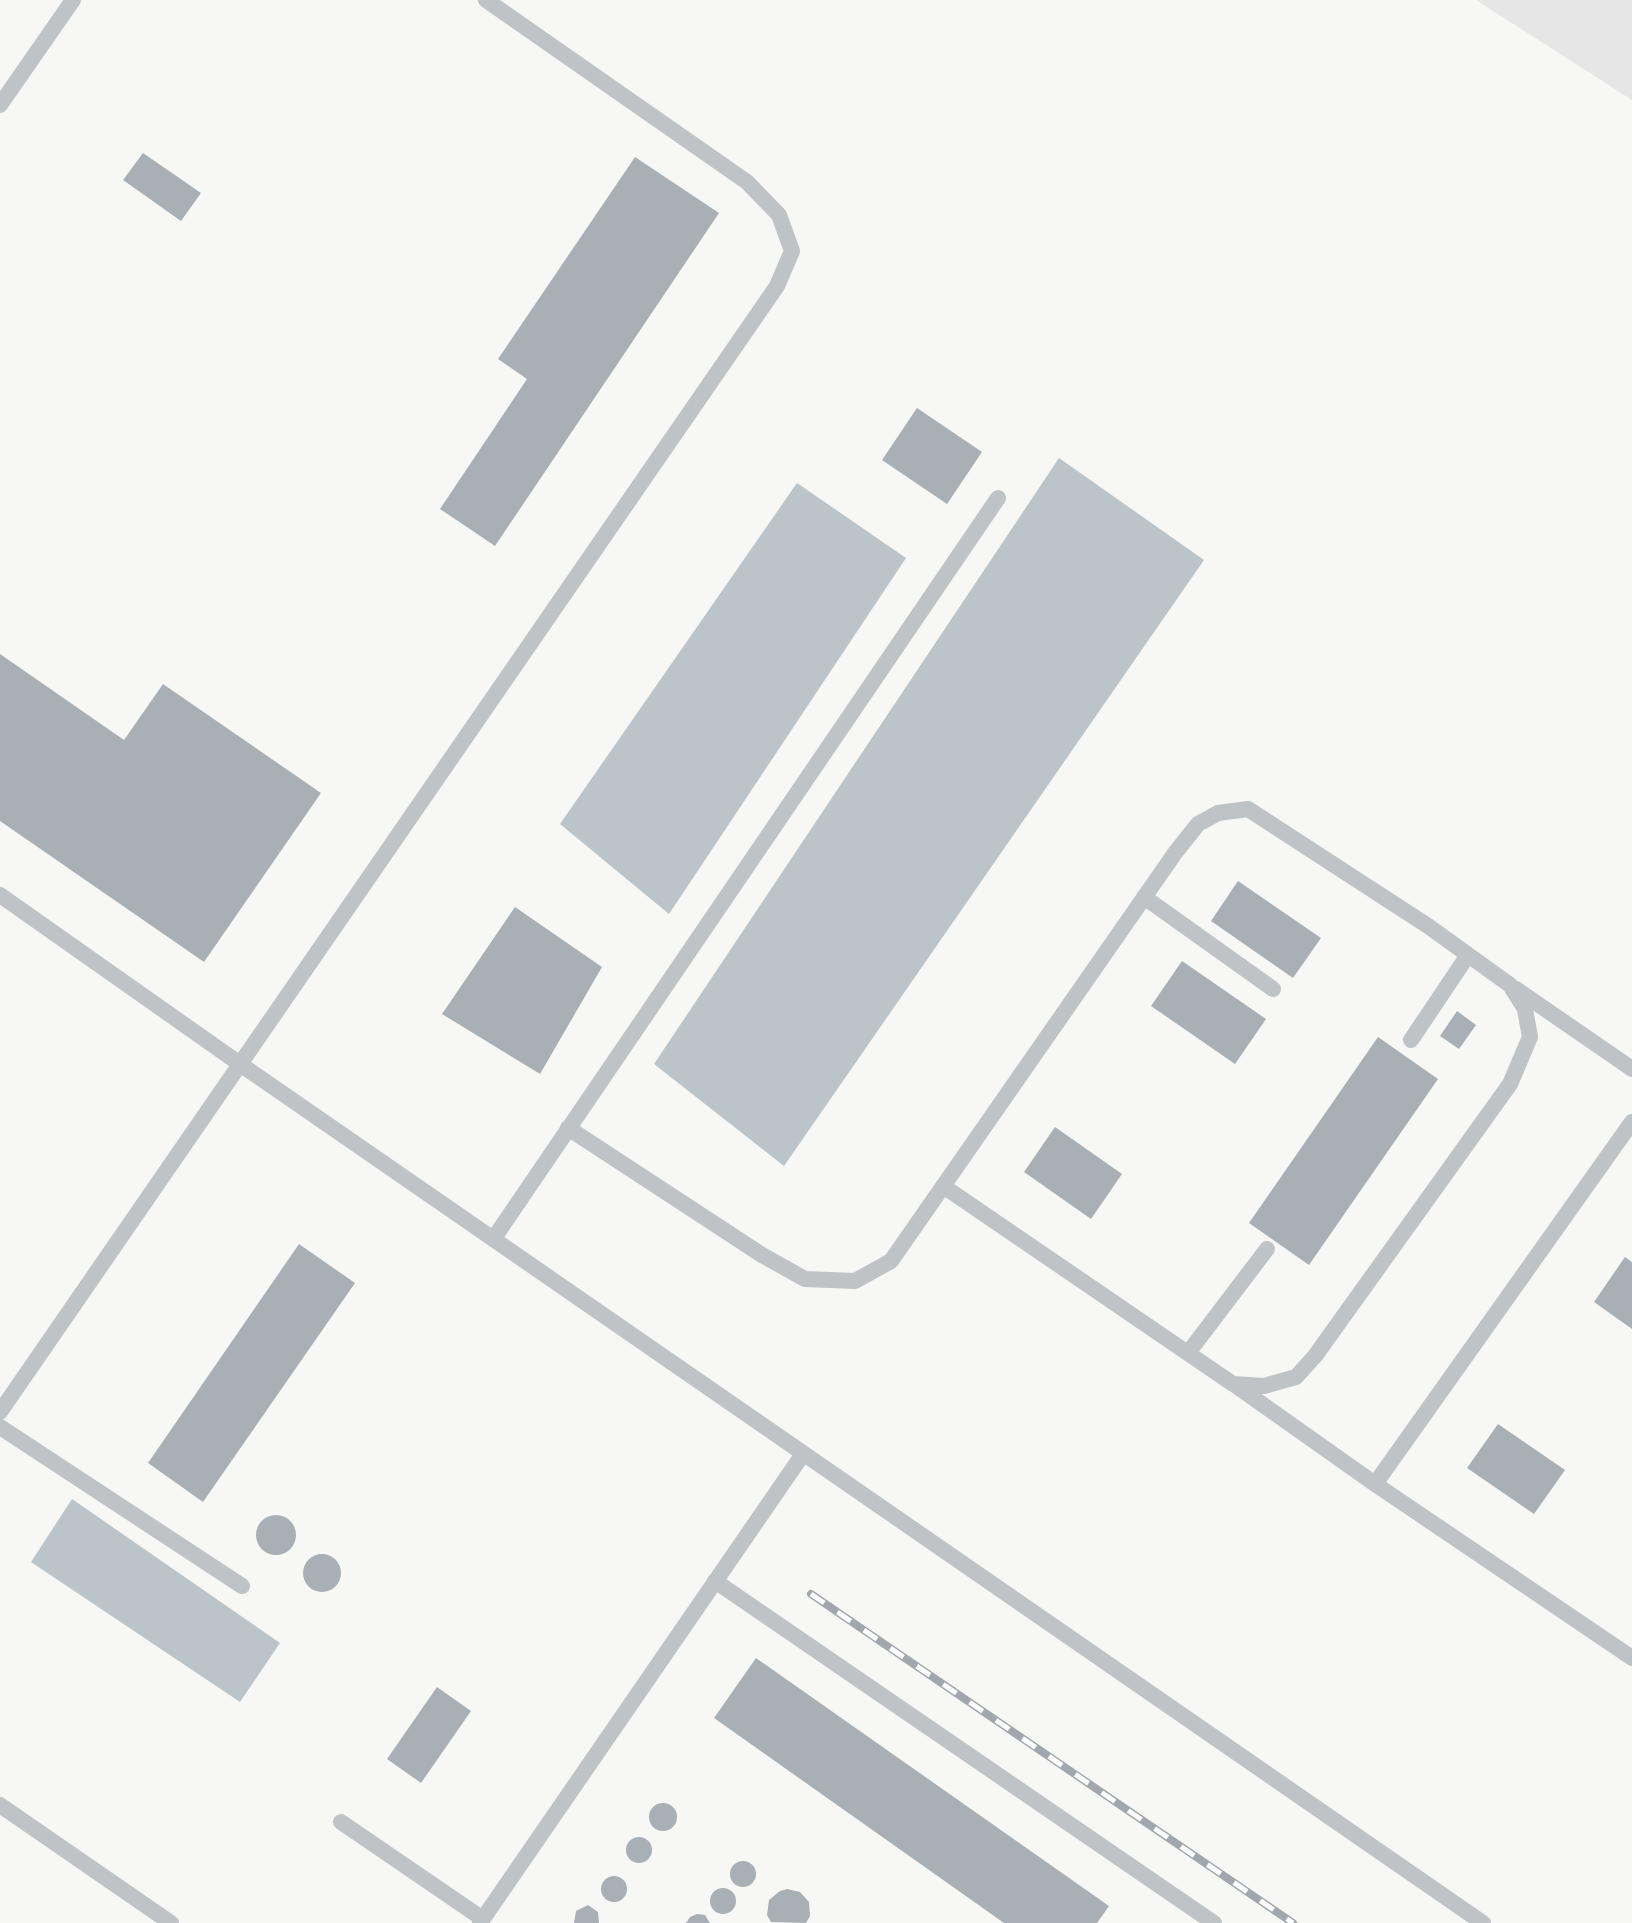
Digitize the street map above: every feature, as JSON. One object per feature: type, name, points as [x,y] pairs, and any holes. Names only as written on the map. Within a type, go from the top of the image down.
[{"type":"lane","points":[[0,105],[73,0]]},
{"type":"lane","points":[[0,1412],[777,286],[792,251],[779,215],[747,182],[486,0]]},
{"type":"lane","points":[[494,1238],[998,498]]},
{"type":"lane","points":[[568,1128],[762,1255],[805,1279],[855,1281],[891,1261],[1144,897],[1198,824],[1217,813],[1248,809],[1429,926],[1632,1069]]},
{"type":"lane","points":[[0,895],[240,1064],[1483,1923]]},
{"type":"lane","points":[[1144,897],[1273,989]]},
{"type":"lane","points":[[1411,1040],[1468,955]]},
{"type":"lane","points":[[1233,1384],[1264,1386],[1296,1377],[1315,1356],[1510,1084],[1530,1037],[1525,1009],[1510,985]]},
{"type":"lane","points":[[1375,1484],[1632,1122]]},
{"type":"lane","points":[[943,1186],[1375,1484],[1630,1652]]},
{"type":"lane","points":[[1188,1353],[1267,1249]]},
{"type":"lane","points":[[0,1427],[242,1586]]},
{"type":"lane","points":[[341,1822],[482,1921],[803,1454]]},
{"type":"lane","points":[[715,1581],[1214,1923]]},
{"type":"lane","points":[[0,1805],[171,1923]]},
{"type":"shaded area","points":[[1476,0],[1632,0],[1632,100]]},
{"type":"shaded area","points":[[1059,458],[1204,560],[784,1166],[654,1064]]},
{"type":"shaded area","points":[[797,483],[906,558],[669,914],[560,824]]},
{"type":"shaded area","points":[[72,1499],[280,1643],[240,1702],[31,1562]]},
{"type":"building","points":[[143,153],[201,193],[181,221],[123,180]]},
{"type":"building","points":[[635,157],[719,213],[495,546],[440,509],[527,379],[498,359]]},
{"type":"building","points":[[917,408],[982,452],[947,504],[882,460]]},
{"type":"building","points":[[0,654],[124,740],[163,684],[321,793],[204,962],[0,821]]},
{"type":"building","points":[[1238,881],[1321,938],[1293,978],[1211,921]]},
{"type":"building","points":[[515,907],[602,967],[540,1074],[442,1014]]},
{"type":"building","points":[[1182,961],[1266,1019],[1235,1064],[1151,1006]]},
{"type":"building","points":[[1457,1011],[1476,1025],[1459,1049],[1440,1036]]},
{"type":"building","points":[[1378,1037],[1438,1079],[1309,1265],[1249,1223]]},
{"type":"building","points":[[1055,1127],[1122,1174],[1091,1219],[1024,1172]]},
{"type":"building","points":[[299,1244],[355,1283],[203,1502],[148,1463]]},
{"type":"building","points":[[1625,1257],[1632,1262],[1632,1329],[1594,1302]]},
{"type":"building","points":[[1498,1424],[1565,1470],[1534,1514],[1467,1468]]},
{"type":"building","points":[[276,1515],[284,1516],[290,1521],[295,1527],[295,1543],[290,1549],[284,1554],[276,1555],[268,1554],[262,1549],[257,1543],[256,1535],[257,1527],[262,1521],[268,1516]]},
{"type":"building","points":[[322,1554],[336,1559],[341,1573],[336,1587],[322,1592],[308,1587],[303,1573],[308,1559]]},
{"type":"building","points":[[756,1658],[1109,1906],[1097,1923],[1004,1923],[714,1718]]},
{"type":"building","points":[[437,1687],[471,1711],[421,1783],[387,1759]]},
{"type":"building","points":[[663,1803],[673,1807],[677,1817],[673,1827],[663,1831],[653,1827],[649,1817],[653,1807]]},
{"type":"building","points":[[639,1837],[648,1841],[652,1850],[648,1859],[639,1863],[630,1859],[626,1850],[630,1841]]},
{"type":"building","points":[[743,1861],[752,1865],[756,1874],[752,1883],[743,1887],[734,1883],[730,1874],[734,1865]]},
{"type":"building","points":[[614,1876],[623,1880],[627,1889],[623,1898],[614,1902],[605,1898],[601,1889],[605,1880]]},
{"type":"building","points":[[723,1888],[732,1892],[736,1901],[732,1910],[723,1914],[714,1910],[710,1901],[714,1892]]},
{"type":"building","points":[[787,1889],[800,1892],[809,1902],[810,1916],[806,1923],[771,1922],[767,1915],[769,1900]]},
{"type":"building","points":[[588,1905],[598,1912],[599,1923],[574,1923],[576,1911]]},
{"type":"building","points":[[705,1915],[710,1923],[686,1923],[690,1917]]},
{"type":"railway","points":[[811,1594],[1293,1923]]}]
